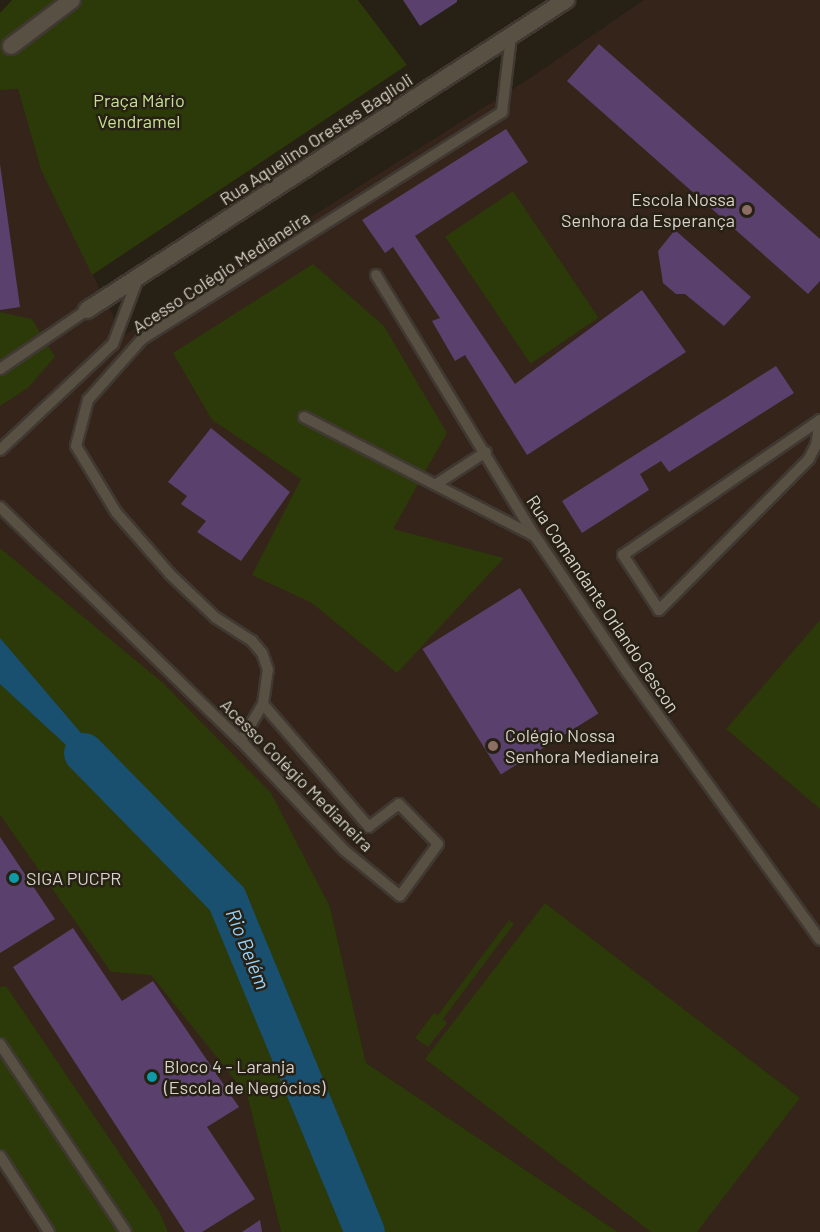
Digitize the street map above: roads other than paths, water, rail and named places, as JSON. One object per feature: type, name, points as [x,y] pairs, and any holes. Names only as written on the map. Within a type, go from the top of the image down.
[{"type":"street","points":[[11,46],[72,0]]},
{"type":"street","name":"Rua Aquelino Orestes Baglioli","points":[[87,310],[566,0]]},
{"type":"lane","name":"Acesso Colégio Medianeira","points":[[0,507],[241,741],[344,850],[400,896],[438,844],[399,804],[369,827],[263,704],[268,670],[262,653],[252,640],[216,618],[170,574],[116,512],[76,446],[88,400],[142,339],[502,112],[511,36]]},
{"type":"lane","name":"Rua Comandante Orlando Gescon","points":[[376,274],[535,536],[627,672],[820,940]]},
{"type":"lane","name":"Acesso Colégio Medianeira","points":[[0,450],[113,344],[139,276]]},
{"type":"lane","points":[[0,369],[87,310]]},
{"type":"lane","points":[[304,417],[438,483],[535,536]]},
{"type":"lane","points":[[820,420],[816,445],[809,459],[658,610],[623,555],[820,420]]},
{"type":"lane","points":[[438,483],[486,452]]},
{"type":"lane","points":[[241,741],[263,704]]},
{"type":"lane","points":[[0,1044],[126,1232]]},
{"type":"lane","points":[[0,1156],[48,1232]]},
{"type":"water","points":[[0,638],[93,747],[133,807],[0,684]]},
{"type":"waterway","name":"Rio Belém","points":[[84,753],[227,899],[365,1232]]},
{"type":"place","name":"Escola Nossa Senhora da Esperança","points":[[747,210]]},
{"type":"place","name":"Colégio Nossa Senhora Medianeira","points":[[493,746]]},
{"type":"place","name":"SIGA PUCPR","points":[[14,878]]},
{"type":"place","name":"Bloco 4 - Laranja (Escola de Negócios)","points":[[152,1077]]},
{"type":"park label","name":"Praça Mário Vendramel","points":[[139,111]]}]
